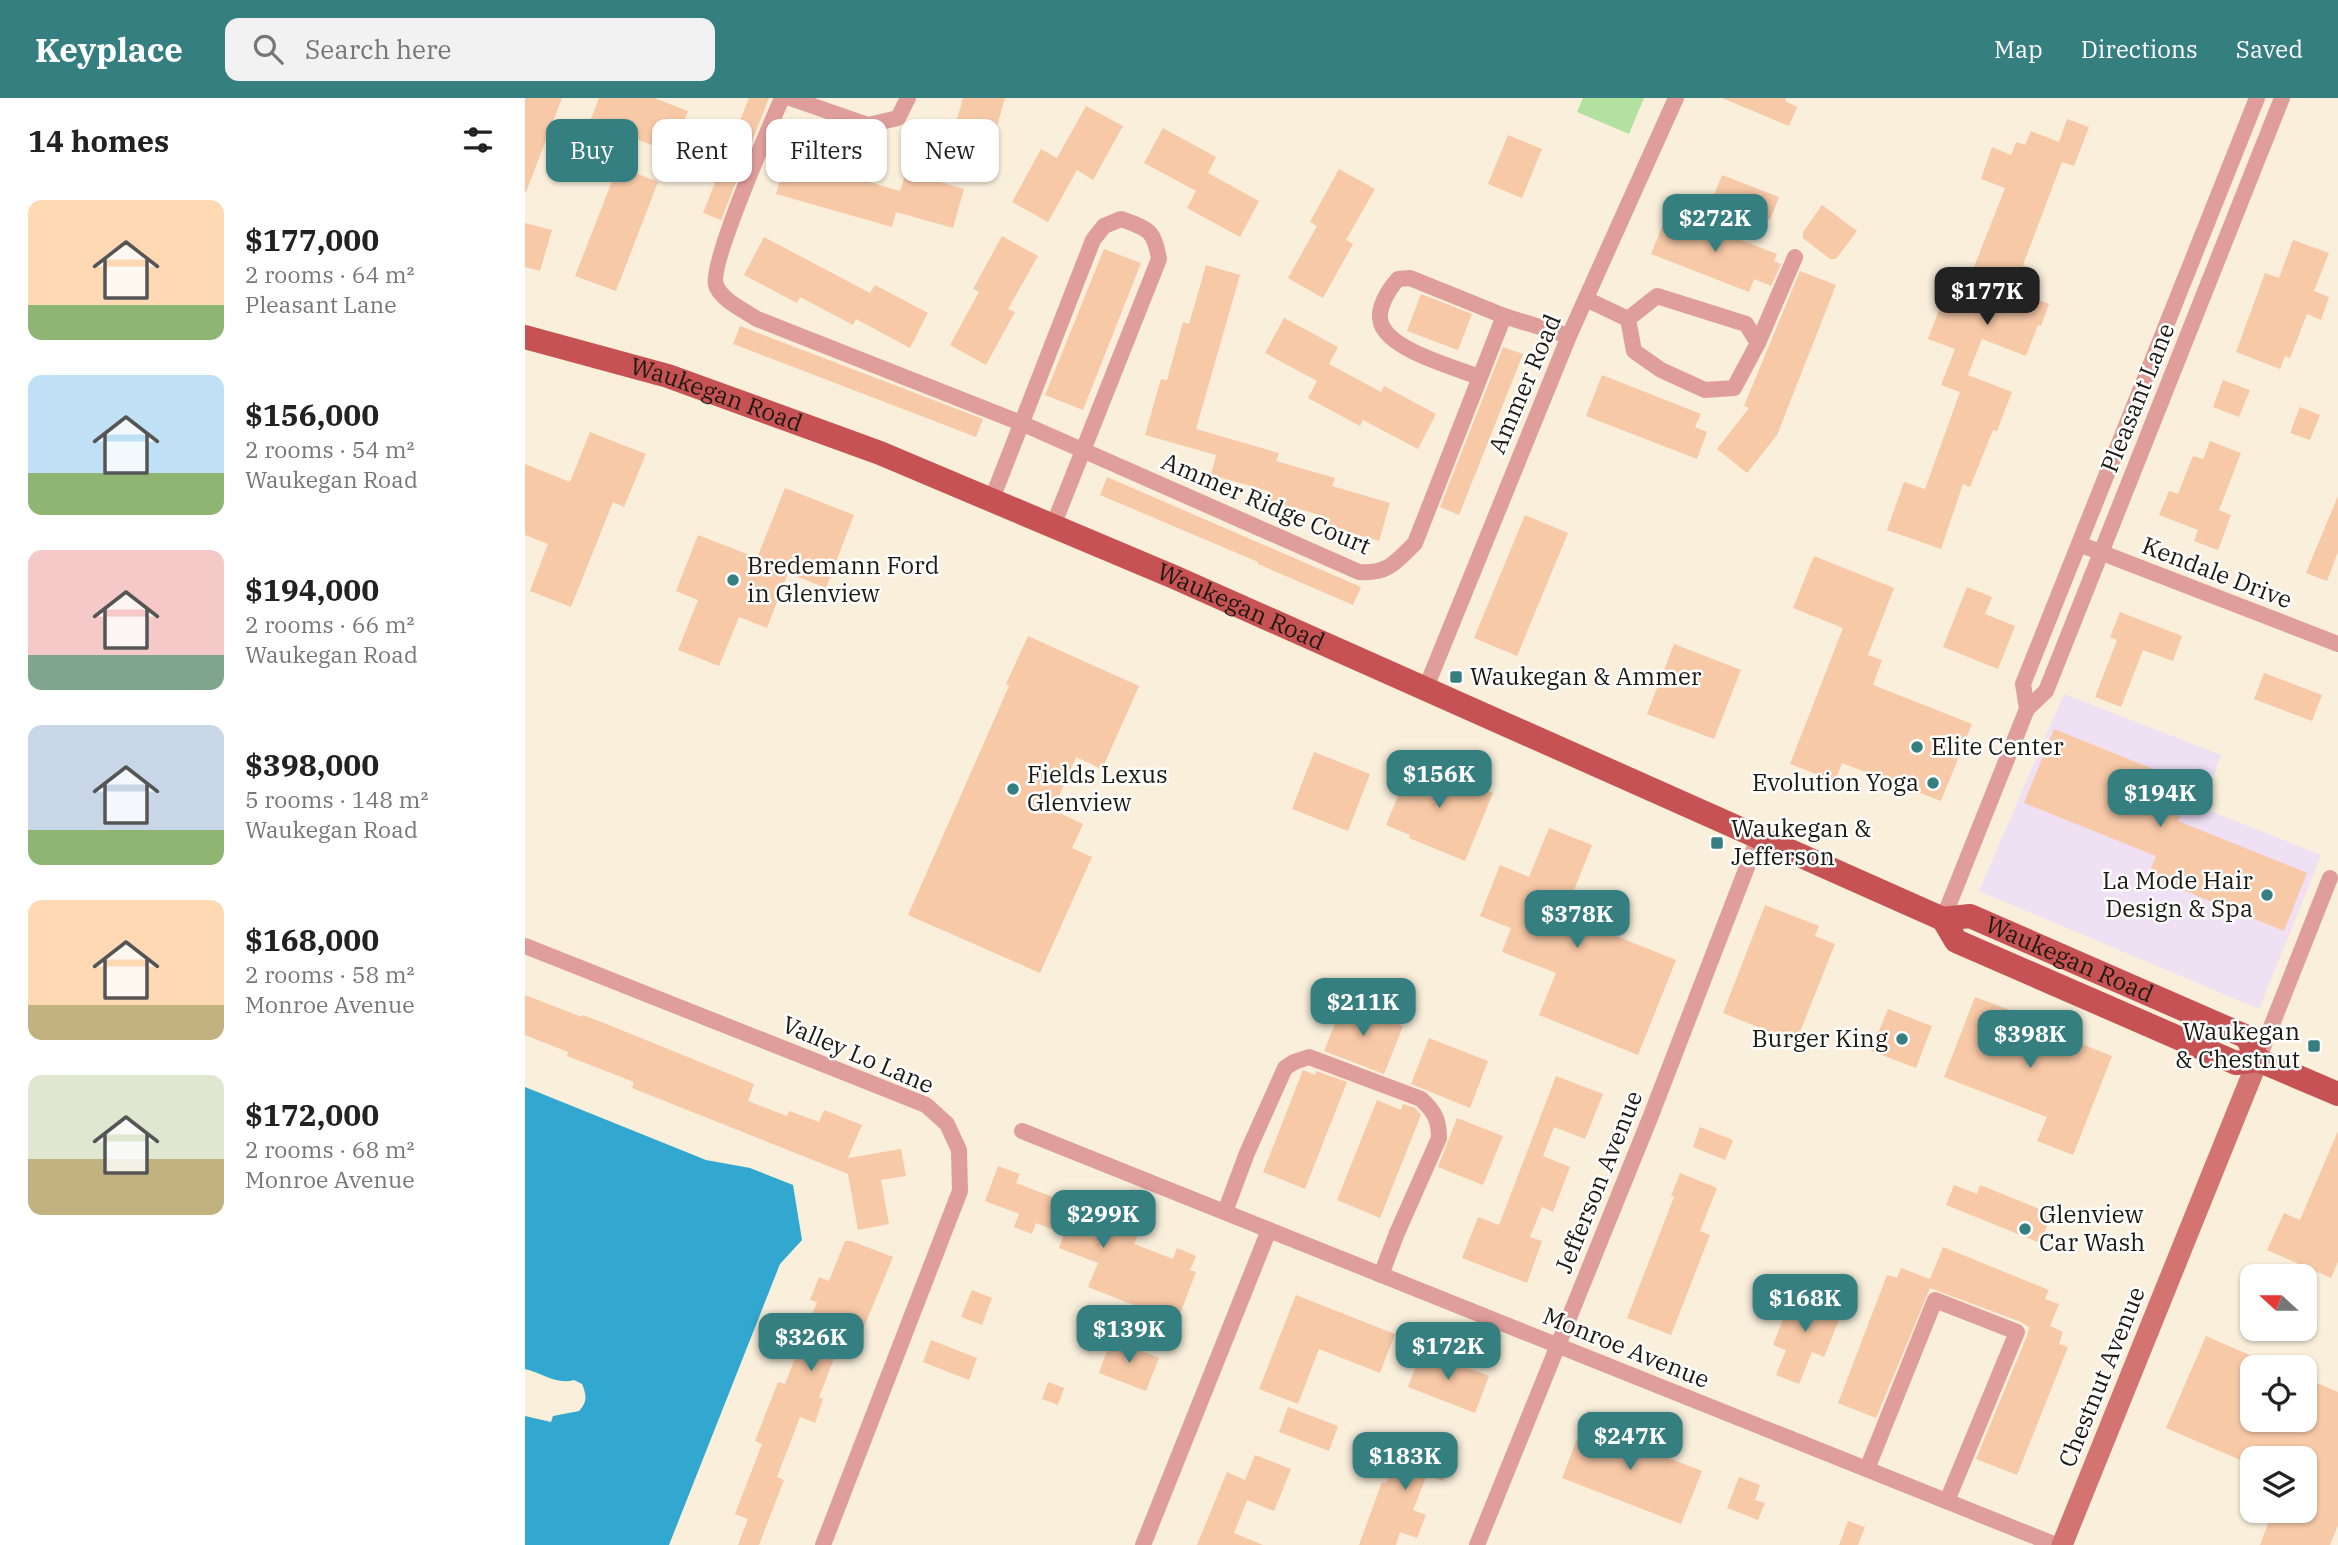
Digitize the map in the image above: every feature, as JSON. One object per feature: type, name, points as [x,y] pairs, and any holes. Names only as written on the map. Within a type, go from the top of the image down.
[{"type":"main road","name":"Waukegan Road","points":[[525,337],[668,376],[880,453],[992,499],[1943,919],[1970,916],[2201,1015],[2247,1037],[2258,1060]]},
{"type":"main road","points":[[2258,1060],[2338,1094]]},
{"type":"street","name":"Ammer Ridge Court","points":[[782,98],[733,219],[714,278],[717,289],[732,303],[757,319],[1021,423],[1359,572],[1376,573],[1394,564],[1415,543],[1504,316]]},
{"type":"street","points":[[790,98],[868,125],[898,118],[908,98]]},
{"type":"street","name":"Ammer Road","points":[[1425,690],[1569,336],[1676,98]]},
{"type":"street","name":"Pleasant Lane","points":[[1943,919],[2027,709],[2046,691],[2282,98]]},
{"type":"street","points":[[2255,104],[2274,118]]},
{"type":"street","name":"Pleasant Lane","points":[[2027,709],[2023,684],[2255,104]]},
{"type":"street","points":[[992,499],[1093,240],[1104,226],[1121,219],[1134,224],[1149,231],[1156,239],[1159,259],[1053,526]]},
{"type":"street","points":[[1628,319],[1634,351],[1661,370],[1705,390],[1734,388],[1758,343],[1795,257]]},
{"type":"street","points":[[1479,377],[1401,346],[1387,332],[1380,322],[1382,308],[1389,289],[1398,279],[1410,278],[1504,316],[1569,336]]},
{"type":"street","points":[[1628,319],[1657,296],[1746,324],[1758,343]]},
{"type":"street","points":[[1586,299],[1628,319]]},
{"type":"street","name":"Kendale Drive","points":[[2079,544],[2338,644]]},
{"type":"street","name":"Jefferson Avenue","points":[[1477,1545],[1650,1118],[1759,836]]},
{"type":"street","name":"Chestnut Avenue","points":[[2062,1545],[2330,878]]},
{"type":"street","name":"Valley Lo Lane","points":[[525,946],[926,1105],[947,1124],[959,1150],[960,1191],[823,1545]]},
{"type":"street","points":[[1225,1212],[1277,1085],[1285,1068],[1294,1062],[1310,1057],[1421,1099],[1434,1111],[1439,1124],[1439,1138],[1381,1275]]},
{"type":"street","name":"Monroe Avenue","points":[[1022,1131],[2056,1545]]},
{"type":"street","points":[[1143,1545],[1269,1230]]},
{"type":"street","points":[[1867,1469],[1935,1300],[2018,1332],[1947,1501]]},
{"type":"shaded area","points":[[2064,694],[2221,755],[2203,808],[2321,855],[2259,1009],[1979,891]]},
{"type":"green space","points":[[1583,98],[1644,98],[1629,134],[1577,112]]},
{"type":"water","points":[[525,1087],[706,1160],[750,1168],[793,1185],[802,1240],[780,1264],[669,1545],[525,1545],[525,1416],[551,1422],[553,1416],[579,1411],[584,1405],[585,1392],[582,1384],[574,1380],[555,1380],[525,1369]]},
{"type":"building","points":[[525,98],[562,98],[554,119],[546,119],[546,140],[525,192]]},
{"type":"building","points":[[599,98],[654,98],[688,111],[685,119],[652,119],[652,145],[638,140],[638,119],[591,119]]},
{"type":"building","points":[[749,98],[769,98],[752,141],[752,119],[741,119]]},
{"type":"building","points":[[963,98],[1005,98],[999,119],[957,119]]},
{"type":"building","points":[[1722,98],[1786,98],[1785,101],[1797,107],[1789,126]]},
{"type":"building","points":[[1086,106],[1123,126],[1093,180],[1077,170],[1048,222],[1012,202],[1041,149],[1057,158]]},
{"type":"building","points":[[2067,119],[2089,127],[2074,166],[2062,162],[2023,265],[2032,269],[2023,294],[2049,304],[2041,326],[2038,325],[2026,356],[1982,339],[1968,375],[2012,392],[1997,431],[1993,430],[1970,487],[1963,484],[1941,549],[1887,530],[1904,482],[1925,489],[1960,392],[1941,385],[1955,349],[1928,339],[1942,302],[1958,308],[2005,188],[1981,179],[1992,147],[2011,155],[2016,142],[2025,145],[2031,131],[2059,142]]},
{"type":"building","points":[[1163,128],[1216,157],[1208,173],[1259,201],[1240,237],[1187,208],[1196,191],[1144,163]]},
{"type":"building","points":[[1508,135],[1542,149],[1522,198],[1488,184]]},
{"type":"building","points":[[1339,169],[1375,189],[1346,240],[1353,244],[1323,298],[1288,278],[1317,226],[1310,222]]},
{"type":"building","points":[[638,174],[652,182],[658,182],[616,291],[575,276],[612,182],[638,182]]},
{"type":"building","points":[[1722,175],[1779,197],[1770,220],[1713,198]]},
{"type":"building","points":[[715,182],[736,182],[721,220],[703,213]]},
{"type":"building","points":[[779,182],[869,182],[900,191],[903,182],[940,182],[964,189],[953,228],[896,212],[892,227],[776,194]]},
{"type":"building","points":[[1822,205],[1857,231],[1836,259],[1830,259],[1803,238],[1803,232]]},
{"type":"building","points":[[1668,212],[1777,254],[1774,261],[1781,264],[1771,286],[1754,279],[1749,292],[1651,254]]},
{"type":"building","points":[[525,223],[552,230],[540,271],[525,267]]},
{"type":"building","points":[[1002,236],[1038,256],[1008,309],[1015,312],[986,365],[950,345],[979,292],[973,289]]},
{"type":"building","points":[[764,237],[870,293],[875,285],[928,313],[910,348],[856,319],[853,325],[800,297],[797,303],[744,275]]},
{"type":"building","points":[[2293,240],[2329,253],[2314,291],[2329,297],[2321,320],[2307,314],[2290,358],[2285,356],[2280,369],[2236,352],[2265,273],[2279,278]]},
{"type":"building","points":[[1104,249],[1141,263],[1083,410],[1045,395]]},
{"type":"building","points":[[1206,265],[1240,275],[1196,429],[1279,453],[1276,461],[1335,478],[1332,486],[1390,503],[1379,541],[1321,524],[1324,516],[1266,500],[1269,491],[1211,475],[1216,455],[1145,435],[1161,379],[1167,380],[1183,322],[1189,324]]},
{"type":"building","points":[[1800,271],[1836,285],[1777,435],[1747,473],[1717,449],[1749,408],[1744,406]]},
{"type":"building","points":[[1421,294],[1472,314],[1458,350],[1407,331]]},
{"type":"building","points":[[1284,318],[1338,347],[1329,364],[1381,392],[1384,386],[1436,414],[1418,449],[1363,420],[1360,426],[1308,398],[1317,381],[1265,353]]},
{"type":"building","points":[[740,326],[983,419],[976,437],[733,344]]},
{"type":"building","points":[[1503,347],[1523,354],[1459,515],[1440,507]]},
{"type":"building","points":[[1602,375],[1701,414],[1695,427],[1707,432],[1697,459],[1586,416]]},
{"type":"building","points":[[2223,380],[2250,390],[2239,417],[2213,407]]},
{"type":"building","points":[[2300,407],[2320,415],[2310,440],[2290,433]]},
{"type":"building","points":[[590,432],[646,454],[624,507],[613,502],[571,607],[530,591],[548,544],[525,535],[525,464],[570,482]]},
{"type":"building","points":[[2210,441],[2241,453],[2219,510],[2231,515],[2218,550],[2194,541],[2198,530],[2159,515],[2169,491],[2178,494],[2193,456],[2203,459]]},
{"type":"building","points":[[1107,477],[1361,587],[1353,605],[1100,495]]},
{"type":"building","name":"Bredemann Ford in Glenview","points":[[785,488],[854,515],[826,588],[788,573],[767,628],[739,617],[719,666],[678,650],[698,600],[676,591],[698,535],[757,558]]},
{"type":"building","points":[[2338,496],[2338,552],[2327,581],[2306,573]]},
{"type":"building","points":[[1525,515],[1568,533],[1517,656],[1474,638]]},
{"type":"building","points":[[1814,556],[1894,588],[1868,655],[1882,660],[1873,685],[1972,724],[1941,801],[1842,763],[1835,781],[1790,764],[1843,628],[1793,608]]},
{"type":"building","points":[[1967,587],[1992,597],[1985,614],[2015,626],[1998,669],[1943,647]]},
{"type":"building","points":[[2120,612],[2182,636],[2173,661],[2143,650],[2121,707],[2095,697],[2117,640],[2110,637]]},
{"type":"building","name":"Fields Lexus Glenview","points":[[1028,636],[1139,686],[1102,769],[1076,757],[1053,810],[1083,824],[1072,848],[1092,857],[1040,973],[908,915],[1009,686],[1006,684]]},
{"type":"building","points":[[1674,644],[1741,670],[1714,739],[1647,714]]},
{"type":"building","points":[[2264,673],[2322,695],[2312,721],[2254,699]]},
{"type":"building","points":[[2054,729],[2193,785],[2178,821],[2307,873],[2284,931],[2148,876],[2156,856],[2024,803]]},
{"type":"building","points":[[1314,752],[1370,774],[1348,831],[1292,809]]},
{"type":"building","points":[[1413,760],[1493,793],[1465,861],[1409,838],[1410,835],[1386,825]]},
{"type":"building","points":[[1549,828],[1592,845],[1564,915],[1676,960],[1638,1055],[1539,1015],[1556,973],[1502,952],[1511,928],[1480,916],[1500,865],[1529,877]]},
{"type":"building","points":[[1765,905],[1819,926],[1815,936],[1835,944],[1796,1042],[1723,1013]]},
{"type":"building","points":[[525,995],[604,1023],[754,1084],[748,1101],[787,1116],[789,1111],[819,1122],[824,1110],[862,1125],[848,1158],[901,1149],[906,1176],[881,1180],[889,1224],[858,1230],[848,1174],[632,1088],[634,1082],[567,1056],[568,1052],[525,1035]]},
{"type":"building","points":[[1975,997],[2058,1028],[2056,1034],[2112,1056],[2073,1155],[2037,1141],[2047,1117],[1944,1077]]},
{"type":"building","points":[[1343,1003],[1403,1026],[1384,1074],[1324,1051]]},
{"type":"building","name":"Burger King","points":[[1888,1009],[1932,1026],[1916,1068],[1871,1051]]},
{"type":"building","points":[[1429,1038],[1488,1061],[1470,1108],[1411,1084]]},
{"type":"building","points":[[1303,1070],[1315,1075],[1316,1071],[1347,1082],[1305,1189],[1263,1172]]},
{"type":"building","points":[[1556,1076],[1603,1094],[1585,1139],[1554,1127],[1543,1156],[1570,1167],[1553,1212],[1542,1207],[1530,1237],[1542,1241],[1527,1283],[1462,1258],[1478,1217],[1499,1225]]},
{"type":"building","points":[[1377,1100],[1401,1110],[1403,1104],[1415,1108],[1421,1115],[1380,1218],[1337,1200]]},
{"type":"building","points":[[1457,1118],[1503,1136],[1483,1185],[1438,1167]]},
{"type":"building","points":[[1700,1127],[1733,1140],[1725,1160],[1693,1147]]},
{"type":"building","points":[[2338,1131],[2338,1262],[2331,1278],[2317,1272],[2317,1264],[2299,1264],[2267,1250],[2284,1213],[2300,1220]]},
{"type":"building","points":[[998,1166],[1020,1174],[1016,1183],[1058,1199],[1055,1207],[1118,1232],[1120,1226],[1139,1233],[1134,1244],[1173,1259],[1177,1248],[1196,1256],[1190,1270],[1196,1272],[1177,1322],[1088,1287],[1098,1263],[1059,1248],[1064,1234],[1036,1223],[1032,1234],[1014,1227],[1019,1214],[985,1201]]},
{"type":"building","points":[[1680,1173],[1717,1188],[1700,1231],[1710,1235],[1671,1335],[1627,1318],[1674,1197],[1671,1196]]},
{"type":"building","name":"Glenview Car Wash","points":[[1954,1185],[1977,1194],[1980,1185],[2052,1214],[2040,1243],[1946,1205]]},
{"type":"building","points":[[845,1241],[893,1257],[852,1356],[837,1351],[819,1397],[823,1399],[815,1423],[800,1417],[777,1477],[784,1480],[759,1545],[738,1545],[748,1519],[735,1514],[762,1444],[755,1441],[778,1382],[785,1384],[817,1302],[810,1300],[819,1277],[829,1281]]},
{"type":"building","points":[[1943,1247],[2049,1290],[2045,1299],[2059,1304],[2050,1326],[2063,1332],[2059,1344],[2068,1347],[2017,1475],[1976,1459],[2027,1336],[2029,1327],[2021,1322],[1930,1288],[1876,1418],[1838,1403],[1887,1275],[1897,1278],[1901,1268],[1930,1279]]},
{"type":"building","points":[[972,1290],[992,1298],[982,1325],[961,1317]]},
{"type":"building","points":[[1794,1291],[1843,1310],[1824,1357],[1812,1352],[1799,1384],[1776,1375],[1786,1350],[1773,1345]]},
{"type":"building","points":[[1296,1295],[1395,1334],[1380,1373],[1319,1349],[1298,1404],[1259,1389]]},
{"type":"building","points":[[2206,1336],[2250,1355],[2240,1355],[2240,1432],[2317,1432],[2317,1383],[2338,1392],[2338,1525],[2330,1545],[2260,1545],[2268,1523],[2317,1523],[2317,1446],[2240,1446],[2240,1460],[2166,1428]]},
{"type":"building","points":[[1111,1339],[1159,1358],[1146,1391],[1099,1373]]},
{"type":"building","points":[[931,1340],[977,1358],[969,1380],[923,1362]]},
{"type":"building","points":[[1422,1350],[1489,1376],[1475,1413],[1408,1387]]},
{"type":"building","points":[[1048,1382],[1064,1388],[1058,1405],[1042,1399]]},
{"type":"building","points":[[1288,1407],[1338,1426],[1329,1451],[1279,1432]]},
{"type":"building","points":[[1588,1411],[1608,1419],[1602,1432],[1702,1471],[1681,1524],[1562,1478]]},
{"type":"building","points":[[1405,1434],[1454,1453],[1443,1481],[1427,1475],[1413,1510],[1426,1515],[1417,1538],[1400,1532],[1396,1545],[1359,1545],[1382,1482],[1386,1483]]},
{"type":"building","points":[[1255,1455],[1291,1469],[1274,1511],[1247,1500],[1234,1533],[1263,1545],[1197,1545],[1227,1472],[1245,1480]]},
{"type":"building","points":[[1739,1477],[1760,1485],[1755,1500],[1765,1503],[1758,1520],[1727,1508]]},
{"type":"building","points":[[1848,1521],[1865,1527],[1858,1545],[1839,1545]]},
{"type":"place","name":"Bredemann Ford in Glenview","points":[[733,580]]},
{"type":"place","name":"Waukegan & Ammer","points":[[1456,677]]},
{"type":"place","name":"Elite Center","points":[[1917,747]]},
{"type":"place","name":"Evolution Yoga","points":[[1933,783]]},
{"type":"place","name":"Fields Lexus Glenview","points":[[1013,789]]},
{"type":"place","name":"Waukegan & Jefferson","points":[[1717,843]]},
{"type":"place","name":"La Mode Hair Design & Spa","points":[[2267,895]]},
{"type":"place","name":"Burger King","points":[[1902,1039]]},
{"type":"place","name":"Waukegan & Chestnut","points":[[2314,1046]]},
{"type":"place","name":"Glenview Car Wash","points":[[2025,1229]]}]
